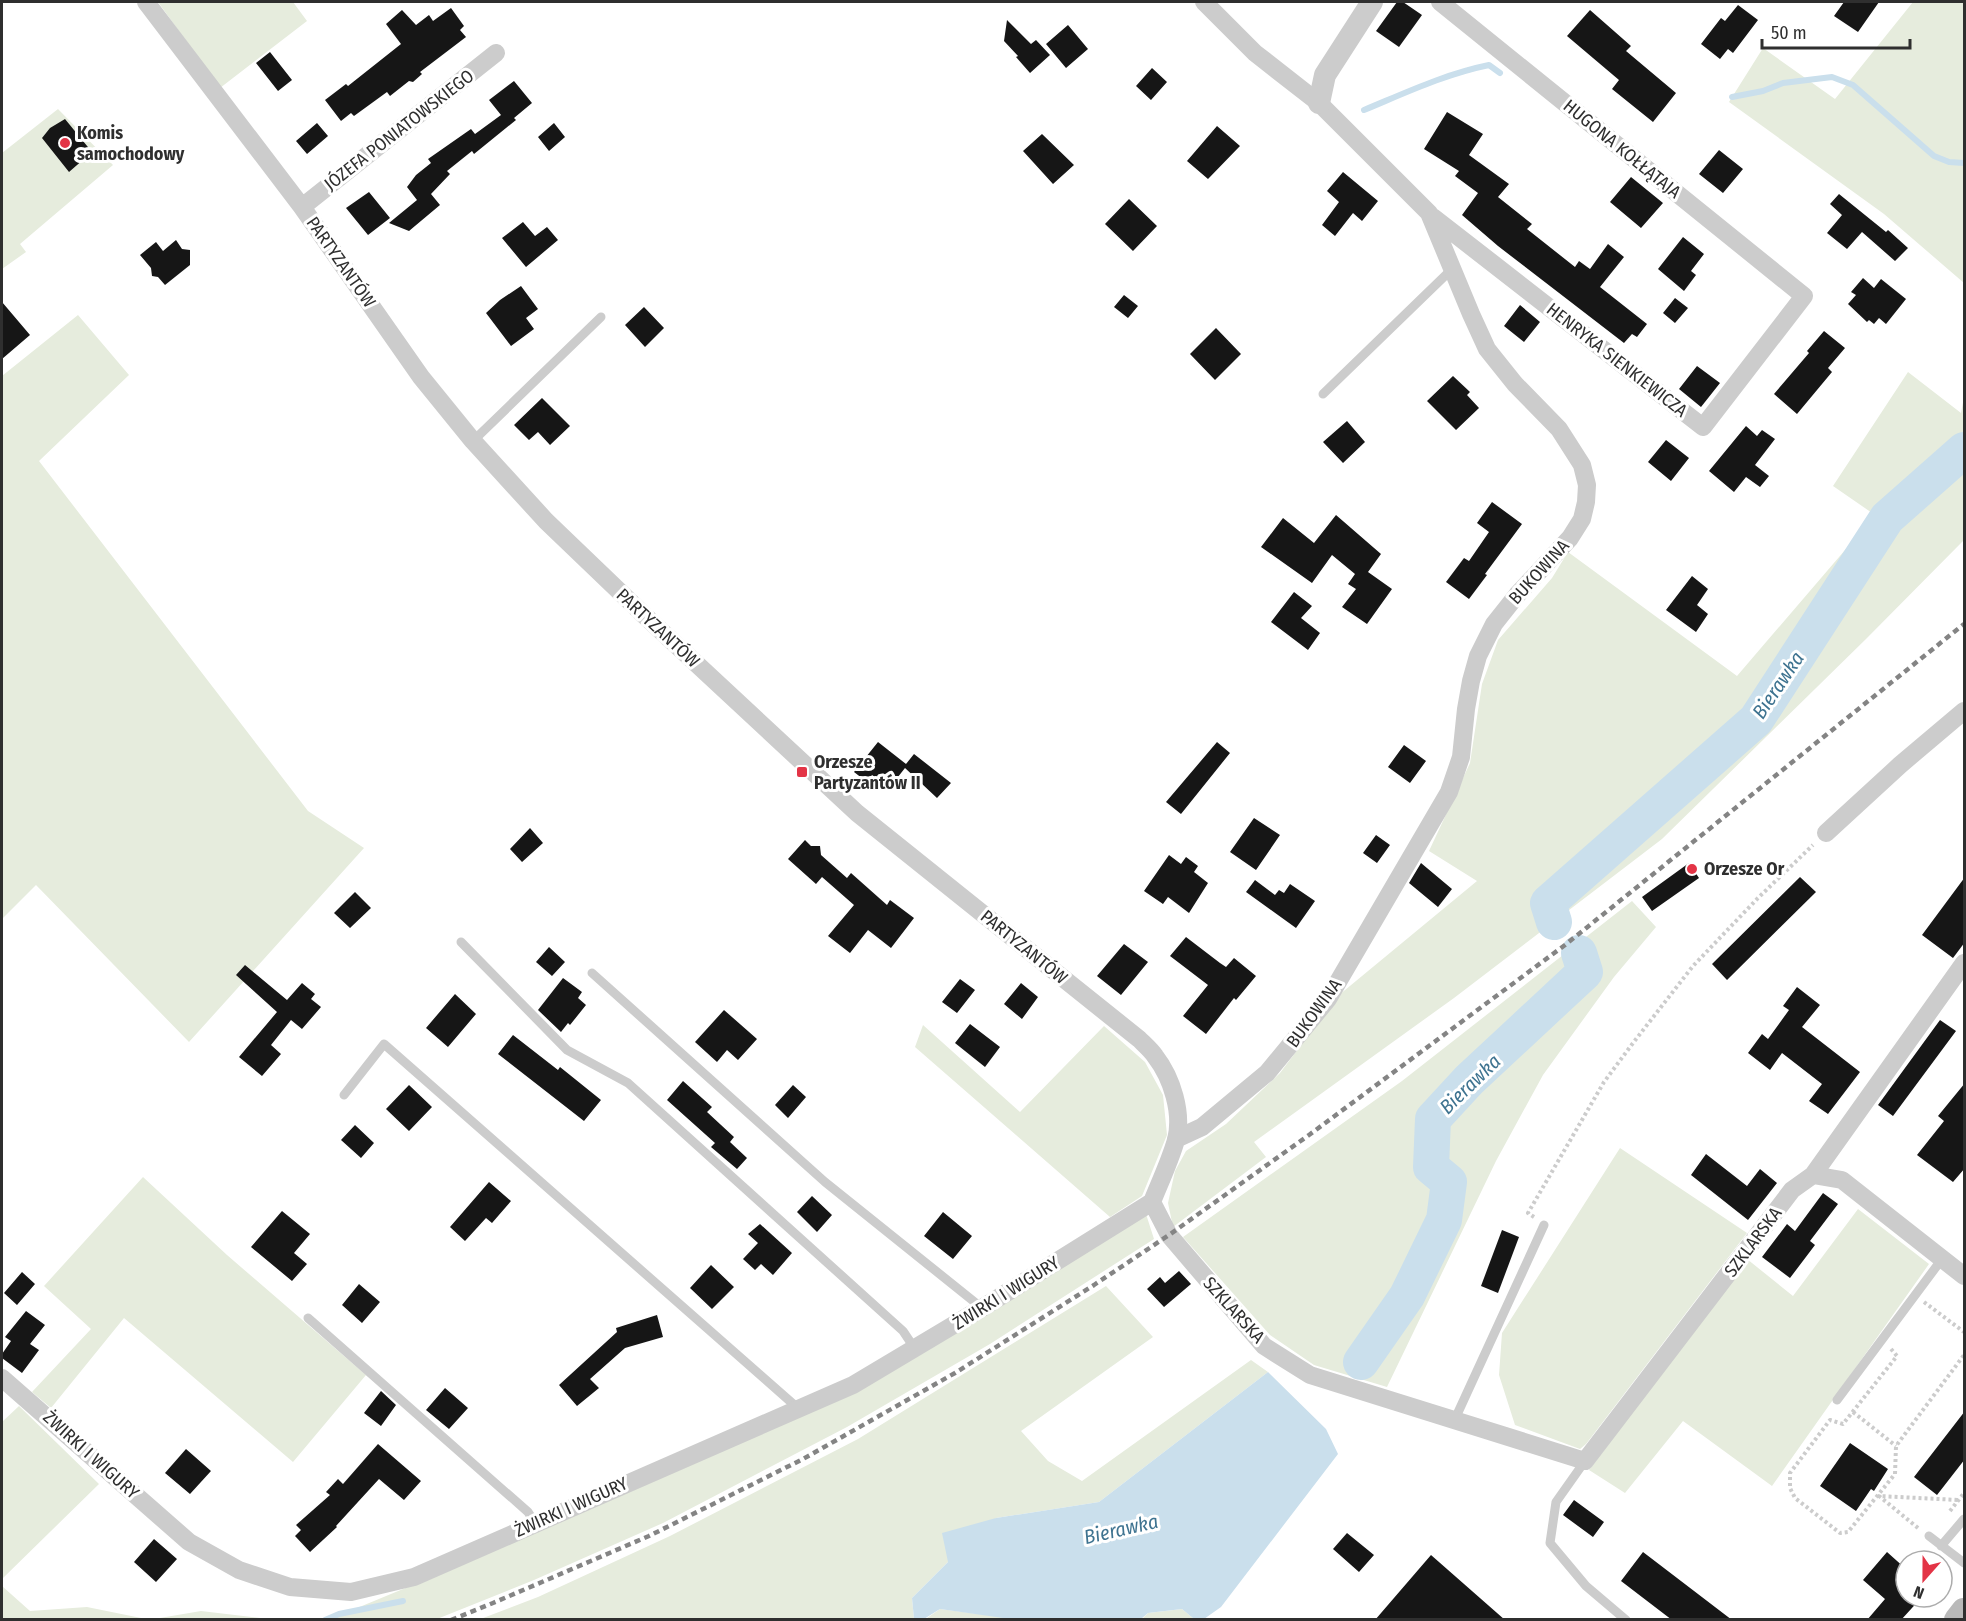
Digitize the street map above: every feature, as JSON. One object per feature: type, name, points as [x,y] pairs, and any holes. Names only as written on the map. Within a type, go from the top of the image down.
[{"type":"main road","points":[[1957,1620],[1965,1611]]},
{"type":"street","name":"PARTYZANTÓW","points":[[146,2],[302,207],[421,377],[473,441],[546,521],[857,813],[1139,1039],[1155,1056],[1174,1094],[1178,1117],[1176,1139],[1152,1202]]},
{"type":"street","name":"BUKOWINA","points":[[1176,1139],[1202,1128],[1267,1074],[1328,999],[1449,792],[1461,757],[1471,681],[1478,656],[1494,624],[1517,595],[1570,538],[1582,519],[1587,485],[1582,465],[1559,429],[1515,384],[1487,349],[1429,213],[1319,103],[1255,53],[1204,2]]},
{"type":"street","points":[[1319,103],[1325,75],[1372,2]]},
{"type":"street","name":"HUGONA KOŁŁĄTAJA","points":[[1440,2],[1804,296]]},
{"type":"street","name":"JÓZEFA PONIATOWSKIEGO","points":[[302,207],[496,53]]},
{"type":"street","name":"HENRYKA SIENKIEWICZA","points":[[1429,213],[1703,427],[1804,296]]},
{"type":"street","points":[[1826,833],[1900,765],[1965,711]]},
{"type":"street","name":"SZKLARSKA","points":[[1152,1202],[1169,1235],[1264,1346],[1310,1375],[1585,1461],[1792,1190],[1813,1174],[1965,963]]},
{"type":"street","points":[[1813,1174],[1842,1180],[1965,1276]]},
{"type":"street","name":"ŻWIRKI I WIGURY","points":[[2,1378],[189,1542],[239,1570],[290,1587],[351,1592],[414,1577],[853,1385],[1152,1202]]},
{"type":"lane","points":[[1323,394],[1452,269]]},
{"type":"lane","points":[[473,441],[601,317]]},
{"type":"lane","points":[[461,942],[567,1050],[628,1083],[903,1331],[915,1349]]},
{"type":"lane","points":[[592,973],[825,1182],[982,1308]]},
{"type":"lane","points":[[344,1095],[384,1044],[800,1410]]},
{"type":"lane","points":[[1455,1419],[1544,1225]]},
{"type":"lane","points":[[1837,1400],[1942,1259]]},
{"type":"lane","points":[[308,1318],[528,1512],[535,1523]]},
{"type":"lane","name":"SZKLARSKA","points":[[1585,1461],[1556,1502],[1550,1543],[1586,1586],[1626,1620]]},
{"type":"lane","points":[[1941,1546],[1965,1519]]},
{"type":"lane","points":[[1929,1536],[1965,1563]]},
{"type":"path","points":[[1544,1225],[1528,1213],[1578,1124],[1610,1074],[1693,966],[1758,898],[1826,833]]},
{"type":"path","points":[[1925,1293],[1921,1299],[1965,1332]]},
{"type":"path","points":[[1892,1339],[1890,1347],[1897,1356],[1843,1424],[1830,1420],[1790,1473],[1790,1488],[1795,1498],[1840,1533],[1848,1532],[1895,1474],[1896,1446],[1965,1355]]},
{"type":"path","points":[[1853,1412],[1896,1446]]},
{"type":"path","points":[[1879,1496],[1929,1536],[1965,1493]]},
{"type":"path","points":[[1879,1496],[1958,1500]]},
{"type":"green space","points":[[158,2],[293,2],[307,21],[220,88]]},
{"type":"green space","points":[[1913,2],[1964,2],[1964,283],[1884,214],[1729,102],[1763,48],[1835,99]]},
{"type":"green space","points":[[58,109],[113,165],[20,244],[26,252],[2,269],[2,153]]},
{"type":"green space","points":[[78,315],[129,375],[39,461],[308,811],[364,848],[189,1042],[36,885],[2,919],[2,376]]},
{"type":"green space","points":[[1908,372],[1961,413],[1964,397],[1964,540],[1662,839],[1454,998],[1254,1142],[1266,1157],[1173,1227],[1168,1203],[1175,1171],[1186,1151],[1226,1124],[1280,1073],[1339,995],[1477,881],[1429,851],[1470,763],[1482,684],[1498,640],[1552,578],[1568,552],[1737,676],[1875,515],[1833,486]]},
{"type":"green space","points":[[1632,901],[1656,927],[1614,977],[1543,1075],[1496,1161],[1387,1387],[1314,1365],[1270,1335],[1183,1237],[1402,1081]]},
{"type":"green space","points":[[923,1025],[1020,1112],[1104,1026],[1145,1062],[1163,1095],[1167,1135],[1142,1196],[1110,1217],[915,1047]]},
{"type":"green space","points":[[1620,1148],[1747,1233],[1580,1449],[1515,1425],[1499,1375],[1502,1333]]},
{"type":"green space","points":[[143,1177],[227,1255],[366,1375],[293,1462],[124,1318],[51,1408],[32,1392],[91,1329],[44,1286]]},
{"type":"green space","points":[[1858,1209],[1929,1264],[1772,1486],[1683,1421],[1625,1493],[1589,1470],[1747,1259],[1793,1296]]},
{"type":"green space","points":[[1146,1214],[1154,1239],[990,1344],[847,1427],[663,1523],[534,1580],[437,1619],[328,1620],[420,1582],[841,1397]]},
{"type":"green space","points":[[1106,1286],[1153,1337],[1021,1431],[1048,1461],[1082,1481],[1251,1360],[1268,1372],[1099,1502],[996,1518],[912,1598],[914,1619],[478,1620],[538,1597],[670,1536],[858,1439]]},
{"type":"green space","points":[[19,1406],[99,1484],[2,1579],[2,1422]]},
{"type":"green space","points":[[2,1586],[30,1611],[87,1607],[146,1619],[2,1619]]},
{"type":"green space","points":[[940,1609],[1017,1619],[924,1620]]},
{"type":"green space","points":[[1182,1609],[1194,1619],[1141,1620],[1148,1613]]},
{"type":"green space","points":[[201,1611],[269,1619],[154,1619]]},
{"type":"water","points":[[1268,1372],[1326,1429],[1338,1454],[1221,1607],[1204,1619],[1194,1619],[1182,1609],[1148,1613],[1141,1619],[1017,1620],[940,1609],[924,1619],[914,1619],[912,1598],[948,1562],[942,1533],[996,1518],[1099,1502]]},
{"type":"building","points":[[1397,2],[1403,2],[1422,15],[1399,47],[1376,31]]},
{"type":"building","points":[[1844,2],[1879,2],[1858,32],[1834,16]]},
{"type":"building","points":[[1738,5],[1758,20],[1733,53],[1728,49],[1720,59],[1701,44],[1721,18],[1725,21]]},
{"type":"building","points":[[451,8],[464,26],[460,30],[466,37],[420,72],[422,74],[413,82],[409,81],[390,96],[387,92],[354,116],[351,113],[341,121],[325,100],[346,84],[348,86],[401,44],[386,24],[402,10],[416,25],[429,15],[433,21]]},
{"type":"building","points":[[1590,10],[1631,46],[1626,51],[1676,93],[1653,122],[1612,89],[1619,80],[1567,36]]},
{"type":"building","points":[[1007,20],[1031,44],[1036,40],[1050,55],[1030,73],[1004,41]]},
{"type":"building","points":[[1068,25],[1088,49],[1066,68],[1046,44]]},
{"type":"building","points":[[270,52],[292,80],[278,91],[256,63]]},
{"type":"building","points":[[1152,68],[1167,82],[1151,100],[1136,86]]},
{"type":"building","points":[[514,81],[532,103],[514,118],[516,120],[474,154],[472,151],[447,171],[450,174],[431,194],[440,205],[409,231],[389,223],[417,200],[407,187],[416,175],[431,163],[428,159],[471,129],[475,134],[501,115],[489,100]]},
{"type":"building","points":[[1447,112],[1483,134],[1469,155],[1509,184],[1498,197],[1532,224],[1527,229],[1575,267],[1579,261],[1590,269],[1608,244],[1624,257],[1600,287],[1647,324],[1637,337],[1632,334],[1624,343],[1498,246],[1462,215],[1478,193],[1455,176],[1459,171],[1424,149]]},
{"type":"building","name":"Komis samochodowy","points":[[65,119],[92,152],[69,172],[42,138],[50,128]]},
{"type":"building","points":[[317,123],[328,136],[307,154],[296,141]]},
{"type":"building","points":[[554,123],[565,137],[549,151],[538,137]]},
{"type":"building","points":[[1217,126],[1240,146],[1208,179],[1187,161]]},
{"type":"building","points":[[1042,134],[1074,165],[1053,184],[1023,151]]},
{"type":"building","points":[[1719,150],[1743,169],[1723,193],[1699,174]]},
{"type":"building","points":[[1343,172],[1378,201],[1362,221],[1353,213],[1335,236],[1322,225],[1339,202],[1327,191]]},
{"type":"building","points":[[1631,177],[1663,203],[1641,228],[1610,202]]},
{"type":"building","points":[[369,192],[390,218],[368,235],[346,208]]},
{"type":"building","points":[[1839,194],[1886,232],[1888,230],[1908,248],[1895,261],[1862,232],[1847,249],[1827,233],[1842,215],[1830,204]]},
{"type":"building","points":[[1129,199],[1157,226],[1133,251],[1105,224]]},
{"type":"building","points":[[523,222],[535,236],[547,227],[558,240],[526,267],[502,238]]},
{"type":"building","points":[[1683,237],[1704,254],[1691,271],[1696,275],[1684,291],[1658,269]]},
{"type":"building","points":[[176,240],[182,249],[190,250],[190,265],[165,285],[158,277],[152,276],[151,268],[140,255],[156,242],[163,251]]},
{"type":"building","points":[[1863,278],[1874,288],[1881,279],[1906,299],[1886,324],[1879,318],[1874,324],[1869,320],[1867,322],[1848,304],[1856,295],[1851,292]]},
{"type":"building","points":[[521,286],[538,309],[526,318],[534,329],[511,346],[486,313]]},
{"type":"building","points":[[1124,295],[1138,306],[1128,318],[1114,307]]},
{"type":"building","points":[[1675,298],[1688,308],[1675,323],[1663,313]]},
{"type":"building","points":[[2,302],[30,335],[2,359]]},
{"type":"building","points":[[1520,305],[1540,322],[1524,342],[1504,326]]},
{"type":"building","points":[[644,307],[664,328],[645,347],[625,325]]},
{"type":"building","points":[[1216,328],[1241,354],[1215,380],[1190,354]]},
{"type":"building","points":[[1824,331],[1845,348],[1828,368],[1832,372],[1797,414],[1774,394],[1809,353],[1807,351]]},
{"type":"building","points":[[1697,366],[1720,383],[1701,407],[1679,389]]},
{"type":"building","points":[[1453,376],[1470,392],[1467,395],[1479,408],[1456,430],[1427,401]]},
{"type":"building","points":[[542,398],[570,426],[550,445],[538,432],[529,440],[514,425]]},
{"type":"building","points":[[1347,421],[1365,442],[1343,463],[1323,442]]},
{"type":"building","points":[[1746,426],[1757,436],[1762,430],[1775,439],[1755,465],[1769,476],[1760,487],[1746,477],[1734,492],[1709,471]]},
{"type":"building","points":[[1666,440],[1689,458],[1671,481],[1648,462]]},
{"type":"building","points":[[1492,502],[1522,524],[1469,599],[1446,582],[1464,558],[1469,561],[1489,532],[1477,523]]},
{"type":"building","points":[[1336,515],[1381,554],[1368,572],[1392,589],[1367,624],[1342,607],[1356,589],[1348,584],[1355,574],[1332,555],[1312,583],[1261,547],[1283,518],[1314,543]]},
{"type":"building","points":[[1692,576],[1708,589],[1697,605],[1708,614],[1696,632],[1666,610]]},
{"type":"building","points":[[1294,592],[1312,606],[1301,618],[1320,633],[1308,650],[1271,622]]},
{"type":"building","points":[[878,742],[906,764],[914,754],[951,783],[937,798],[905,768],[890,787],[872,775],[867,782],[854,772]]},
{"type":"building","points":[[1217,742],[1230,753],[1181,814],[1166,802]]},
{"type":"building","points":[[1404,745],[1426,761],[1410,783],[1388,767]]},
{"type":"building","points":[[1254,818],[1280,835],[1256,870],[1230,852]]},
{"type":"building","points":[[530,828],[543,843],[522,862],[510,849]]},
{"type":"building","points":[[1376,835],[1390,845],[1377,863],[1363,853]]},
{"type":"building","points":[[805,840],[811,846],[820,846],[821,855],[847,878],[851,873],[887,905],[890,900],[914,918],[891,948],[868,930],[850,953],[828,936],[854,905],[822,877],[816,884],[788,859]]},
{"type":"building","points":[[1169,855],[1181,864],[1186,857],[1198,866],[1194,872],[1208,883],[1189,913],[1168,897],[1163,904],[1144,891]]},
{"type":"building","points":[[1421,863],[1452,889],[1438,907],[1409,883]]},
{"type":"building","points":[[1689,863],[1699,878],[1652,911],[1642,897]]},
{"type":"building","points":[[1800,877],[1816,892],[1727,980],[1712,964]]},
{"type":"building","points":[[1965,877],[1965,942],[1953,958],[1922,935]]},
{"type":"building","points":[[1255,880],[1275,895],[1279,890],[1284,893],[1290,884],[1315,901],[1296,928],[1246,892]]},
{"type":"building","points":[[355,892],[371,908],[350,928],[334,913]]},
{"type":"building","points":[[1186,937],[1226,967],[1234,958],[1256,976],[1236,1000],[1234,998],[1206,1034],[1183,1016],[1208,985],[1170,956]]},
{"type":"building","points":[[1124,944],[1148,962],[1121,995],[1097,976]]},
{"type":"building","points":[[549,947],[565,962],[552,976],[536,962]]},
{"type":"building","points":[[245,965],[287,1000],[302,983],[315,994],[311,999],[321,1007],[302,1029],[291,1020],[271,1045],[281,1054],[262,1076],[239,1057],[277,1012],[236,975]]},
{"type":"building","points":[[563,978],[582,992],[578,998],[586,1005],[570,1025],[568,1023],[561,1032],[538,1010]]},
{"type":"building","points":[[960,979],[975,990],[957,1013],[942,1002]]},
{"type":"building","points":[[1021,983],[1038,997],[1022,1019],[1004,1004]]},
{"type":"building","points":[[1797,987],[1820,1005],[1802,1027],[1860,1072],[1828,1114],[1809,1101],[1822,1084],[1782,1053],[1770,1070],[1748,1053],[1762,1034],[1768,1039],[1789,1010],[1783,1006]]},
{"type":"building","points":[[455,994],[476,1014],[448,1047],[426,1028]]},
{"type":"building","points":[[724,1010],[757,1039],[738,1060],[727,1050],[717,1062],[695,1042]]},
{"type":"building","points":[[1940,1020],[1956,1031],[1893,1116],[1878,1105]]},
{"type":"building","points":[[970,1024],[1000,1047],[985,1067],[955,1043]]},
{"type":"building","points":[[513,1035],[558,1070],[560,1067],[601,1100],[584,1121],[498,1054]]},
{"type":"building","points":[[683,1081],[712,1107],[707,1112],[734,1137],[730,1142],[747,1158],[737,1169],[711,1147],[715,1143],[667,1100]]},
{"type":"building","points":[[1965,1083],[1965,1168],[1953,1182],[1917,1155],[1944,1121],[1938,1116]]},
{"type":"building","points":[[409,1085],[432,1107],[409,1131],[386,1109]]},
{"type":"building","points":[[793,1085],[806,1097],[788,1118],[775,1105]]},
{"type":"building","points":[[355,1125],[374,1143],[361,1158],[341,1140]]},
{"type":"building","points":[[1706,1154],[1747,1186],[1760,1169],[1777,1183],[1748,1220],[1691,1175]]},
{"type":"building","points":[[489,1182],[511,1201],[492,1223],[486,1218],[465,1241],[450,1227]]},
{"type":"building","points":[[1823,1193],[1838,1204],[1810,1241],[1815,1245],[1790,1278],[1762,1257],[1787,1224],[1795,1231]]},
{"type":"building","points":[[812,1196],[832,1215],[817,1232],[797,1212]]},
{"type":"building","points":[[282,1211],[310,1234],[294,1253],[307,1264],[292,1281],[251,1247]]},
{"type":"building","points":[[943,1212],[972,1236],[953,1259],[924,1236]]},
{"type":"building","points":[[760,1224],[792,1253],[773,1275],[761,1264],[755,1270],[743,1259],[758,1243],[748,1234]]},
{"type":"building","points":[[1502,1230],[1519,1237],[1498,1293],[1481,1286]]},
{"type":"building","points":[[711,1265],[734,1287],[712,1309],[690,1288]]},
{"type":"building","points":[[1179,1271],[1191,1284],[1164,1307],[1147,1289],[1160,1277],[1165,1283]]},
{"type":"building","points":[[22,1272],[35,1284],[17,1305],[4,1293]]},
{"type":"building","points":[[359,1284],[380,1302],[362,1323],[342,1305]]},
{"type":"building","points":[[26,1311],[45,1325],[30,1344],[39,1350],[22,1373],[2,1358],[2,1354],[11,1341],[5,1337]]},
{"type":"building","points":[[657,1315],[663,1337],[625,1348],[590,1379],[599,1388],[577,1406],[559,1385],[617,1332],[616,1328]]},
{"type":"building","points":[[445,1388],[468,1408],[449,1429],[426,1410]]},
{"type":"building","points":[[381,1391],[396,1405],[381,1426],[364,1413]]},
{"type":"building","points":[[1965,1411],[1965,1459],[1937,1495],[1914,1477]]},
{"type":"building","points":[[1850,1443],[1888,1469],[1874,1491],[1871,1489],[1856,1511],[1820,1486]]},
{"type":"building","points":[[378,1444],[421,1481],[404,1500],[379,1479],[337,1527],[310,1552],[295,1536],[301,1530],[296,1525],[330,1495],[326,1492],[338,1479],[343,1484]]},
{"type":"building","points":[[186,1449],[211,1471],[190,1494],[165,1473]]},
{"type":"building","points":[[1574,1500],[1604,1522],[1593,1537],[1563,1515]]},
{"type":"building","points":[[1347,1533],[1374,1555],[1359,1572],[1333,1549]]},
{"type":"building","points":[[154,1539],[177,1559],[156,1582],[134,1562]]},
{"type":"building","points":[[1643,1552],[1732,1620],[1672,1620],[1621,1581]]},
{"type":"building","points":[[1887,1552],[1894,1558],[1894,1609],[1911,1609],[1901,1620],[1867,1620],[1885,1599],[1863,1580]]},
{"type":"building","points":[[1431,1555],[1505,1620],[1375,1620]]},
{"type":"waterway","points":[[1364,110],[1457,73],[1489,65],[1500,73]]},
{"type":"waterway","points":[[1732,97],[1763,91],[1783,83],[1832,77],[1853,85],[1934,156],[1949,162],[1964,163]]},
{"type":"waterway","name":"Bierawka","points":[[1554,922],[1548,903],[1756,720],[1887,518],[1964,450]]},
{"type":"waterway","name":"Bierawka","points":[[1361,1362],[1407,1296],[1444,1220],[1449,1182],[1431,1167],[1433,1119],[1469,1080],[1585,972],[1579,953]]},
{"type":"waterway","name":"Bierawka","points":[[325,1620],[339,1614],[403,1601]]},
{"type":"railway","points":[[451,1620],[649,1536],[803,1459],[955,1373],[1094,1285],[1169,1235],[1309,1135],[1565,945],[1964,624]]},
{"type":"place","name":"Komis samochodowy","points":[[65,143]]},
{"type":"place","name":"Orzesze Partyzantów II","points":[[802,772]]},
{"type":"place","name":"Orzesze Or","points":[[1692,869]]}]
